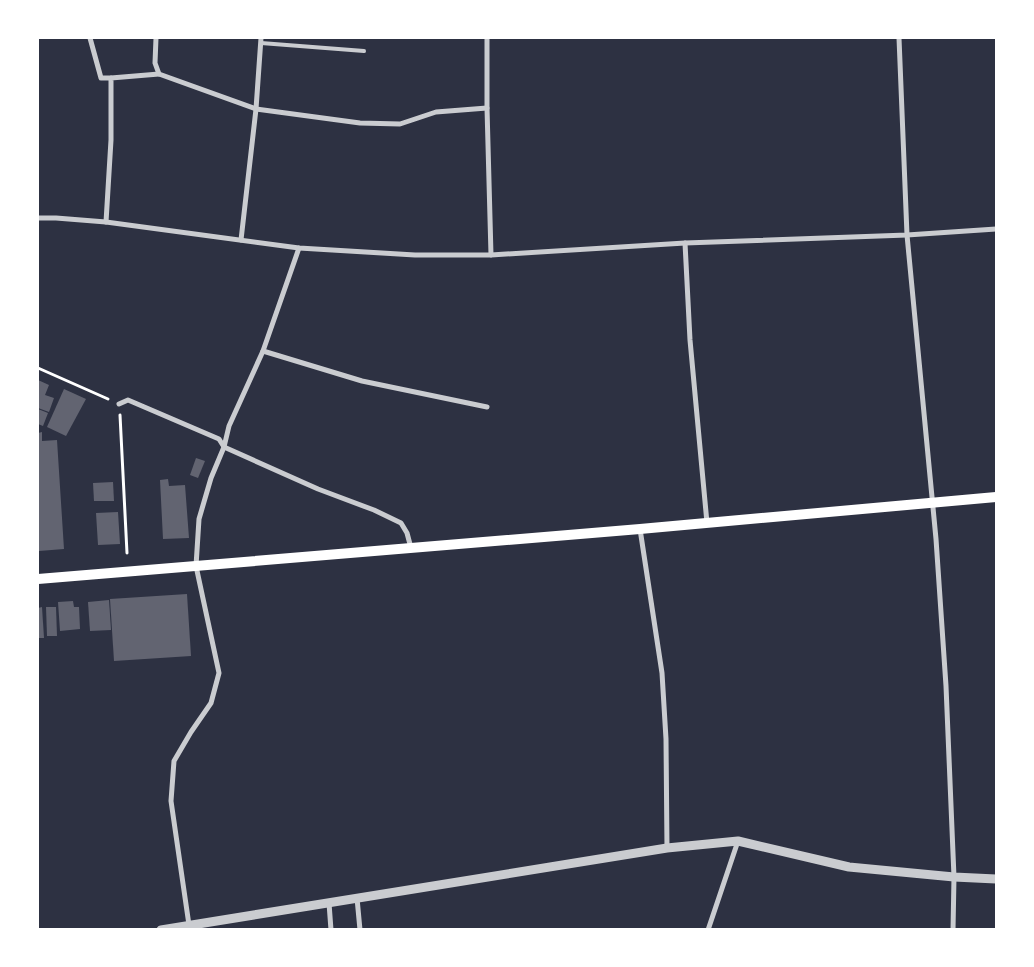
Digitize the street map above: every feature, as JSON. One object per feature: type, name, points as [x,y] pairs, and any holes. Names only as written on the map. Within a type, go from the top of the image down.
[{"type":"main road","points":[[38,579],[640,529],[996,497]]},
{"type":"street","points":[[90,38],[101,78],[159,74],[256,109],[360,123],[400,124],[436,112],[487,108]]},
{"type":"street","points":[[156,38],[155,63],[159,74]]},
{"type":"street","points":[[487,38],[491,255]]},
{"type":"street","points":[[899,38],[907,234],[932,502],[946,686],[954,877],[953,930]]},
{"type":"street","points":[[241,240],[256,109],[261,40]]},
{"type":"street","points":[[106,222],[111,78]]},
{"type":"street","points":[[38,218],[106,222],[299,248],[415,255],[491,255],[685,243],[996,229]]},
{"type":"street","points":[[685,243],[690,340],[707,523]]},
{"type":"street","points":[[189,925],[171,801],[174,761],[211,703],[219,673],[196,566],[199,519],[211,478],[224,447],[229,426],[263,351],[299,248]]},
{"type":"street","points":[[263,351],[362,381],[487,407]]},
{"type":"street","points":[[119,404],[128,400],[219,439],[224,447],[374,510],[400,523],[407,532],[411,548]]},
{"type":"street","points":[[640,529],[662,673],[666,739],[667,848]]},
{"type":"street","points":[[708,930],[738,841]]},
{"type":"street","points":[[160,930],[667,848],[738,841],[849,867],[996,879]]},
{"type":"street","points":[[357,897],[360,930]]},
{"type":"street","points":[[329,902],[332,930]]},
{"type":"lane","points":[[261,40],[364,51]]},
{"type":"path","points":[[38,368],[119,404],[127,553]]},
{"type":"building","points":[[38,380],[49,385],[45,395],[54,398],[49,412],[38,408]]},
{"type":"building","points":[[64,389],[86,399],[66,436],[47,427]]},
{"type":"building","points":[[38,409],[48,413],[43,426],[38,424]]},
{"type":"building","points":[[42,432],[42,441],[57,440],[64,549],[39,551],[38,433]]},
{"type":"building","points":[[196,458],[205,461],[198,478],[190,475]]},
{"type":"building","points":[[168,479],[169,486],[185,485],[189,538],[163,539],[160,480]]},
{"type":"building","points":[[113,482],[114,501],[94,501],[93,483]]},
{"type":"building","points":[[118,512],[120,544],[98,545],[96,513]]},
{"type":"building","points":[[187,594],[191,656],[114,661],[110,599]]},
{"type":"building","points":[[109,600],[111,630],[90,631],[88,602]]},
{"type":"building","points":[[73,601],[74,607],[79,607],[80,629],[60,631],[58,602]]},
{"type":"building","points":[[42,607],[44,638],[38,638],[38,608]]},
{"type":"building","points":[[46,607],[56,607],[57,636],[47,636]]}]
